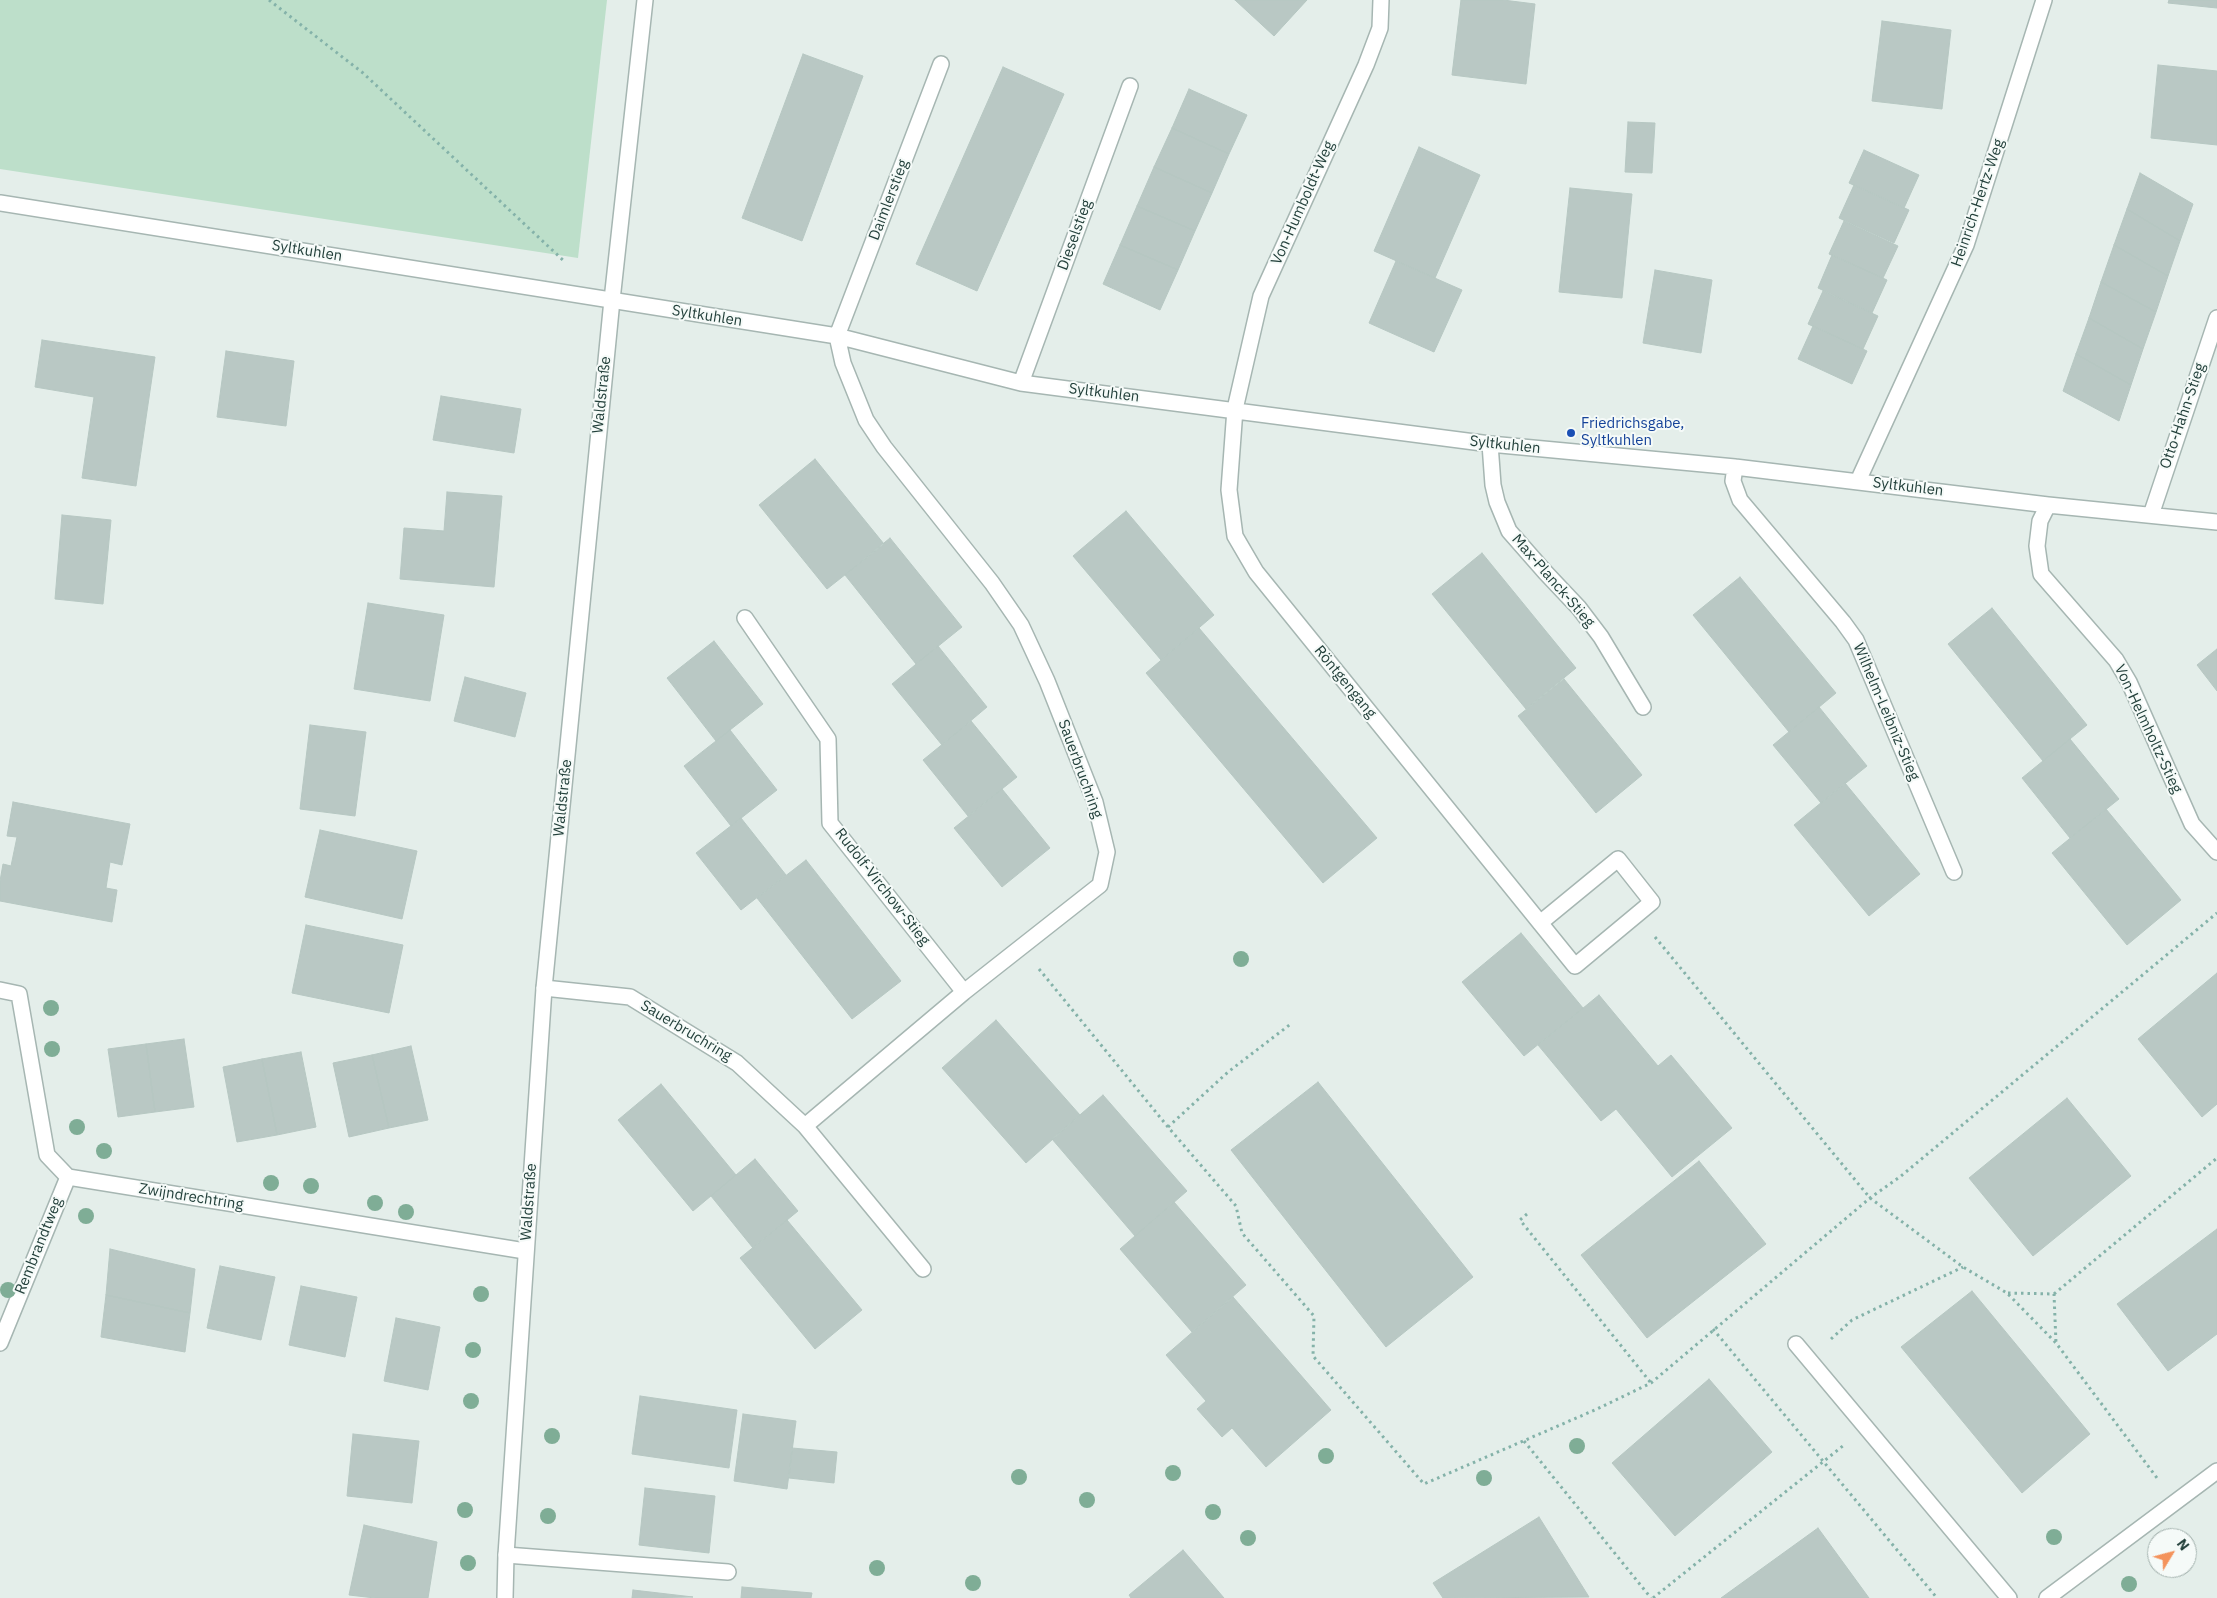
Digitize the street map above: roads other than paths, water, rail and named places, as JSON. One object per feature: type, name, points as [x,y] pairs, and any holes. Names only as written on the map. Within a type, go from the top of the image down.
[{"type":"street","name":"Waldstraße","points":[[505,1598],[525,1251],[544,988],[612,300],[645,0]]},
{"type":"street","name":"Von-Humboldt-Weg","points":[[1235,409],[1261,296],[1366,65],[1380,28],[1381,0]]},
{"type":"street","name":"Heinrich-Hertz-Weg","points":[[1858,481],[1966,245],[2044,0]]},
{"type":"street","name":"Daimlerstieg","points":[[837,336],[941,64]]},
{"type":"street","name":"Dieselstieg","points":[[1021,383],[1130,86]]},
{"type":"street","name":"Syltkuhlen","points":[[0,203],[837,336],[1021,383],[1235,409],[1490,444],[1735,467],[2048,505],[2217,522]]},
{"type":"street","name":"Otto-Hahn-Stieg","points":[[2151,515],[2217,318]]},
{"type":"street","name":"Sauerbruchring","points":[[805,1126],[964,992],[1100,885],[1108,852],[1095,802],[1048,681],[1021,625],[992,583],[884,447],[866,420],[843,363],[837,336]]},
{"type":"street","name":"Röntgengang","points":[[1235,409],[1229,490],[1235,536],[1256,572],[1540,923],[1575,966],[1652,902],[1618,859],[1540,923]]},
{"type":"street","name":"Max-Planck-Stieg","points":[[1490,444],[1493,485],[1497,502],[1509,531],[1544,572],[1579,608],[1601,637],[1643,707]]},
{"type":"street","name":"Wilhelm-Leibniz-Stieg","points":[[1735,467],[1733,481],[1740,500],[1856,640],[1954,872]]},
{"type":"street","name":"Von-Helmholtz-Stieg","points":[[2048,505],[2040,521],[2037,546],[2041,574],[2116,660],[2129,682],[2192,824],[2217,852]]},
{"type":"street","name":"Rudolf-Virchow-Stieg","points":[[745,618],[828,739],[830,823],[964,992]]},
{"type":"street","name":"Sauerbruchring","points":[[544,988],[630,997],[737,1062],[805,1126],[923,1270]]},
{"type":"street","points":[[0,990],[20,994],[47,1155],[68,1177]]},
{"type":"street","name":"Zwijndrechtring","points":[[68,1177],[525,1251]]},
{"type":"street","name":"Rembrandtweg","points":[[0,1343],[68,1177]]},
{"type":"street","points":[[1796,1344],[2009,1598]]},
{"type":"street","points":[[2046,1598],[2217,1471]]},
{"type":"street","points":[[506,1555],[728,1572]]},
{"type":"place","name":"Friedrichsgabe, Syltkuhlen","points":[[1571,433]]}]
